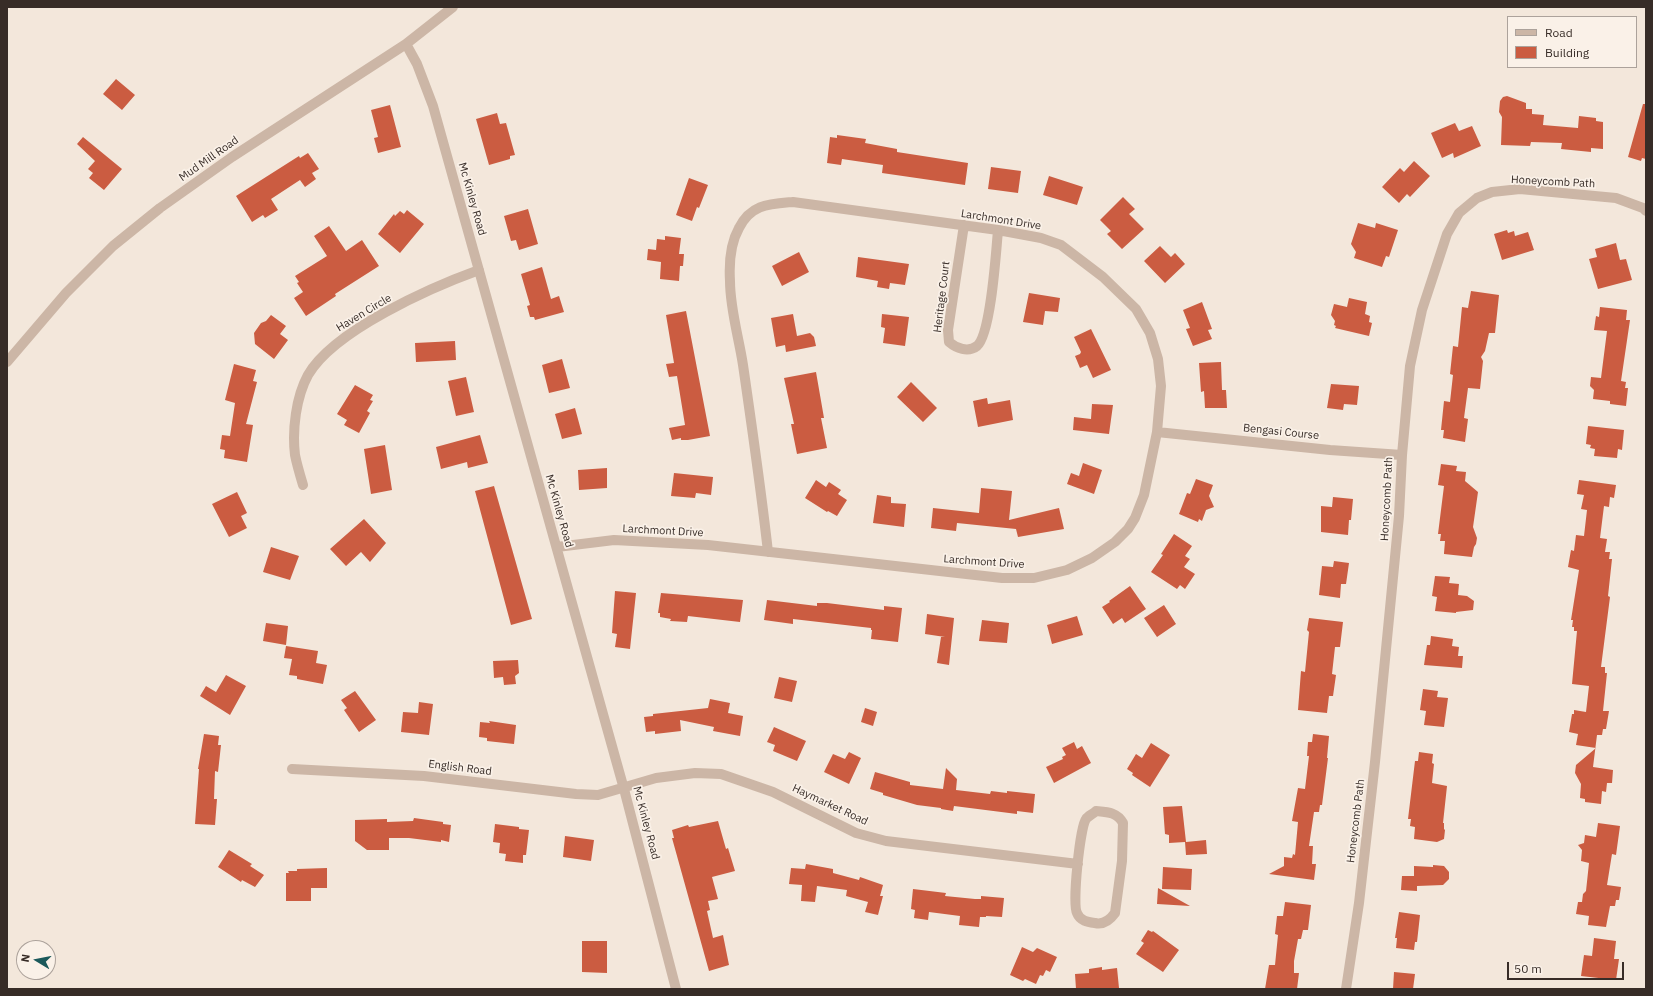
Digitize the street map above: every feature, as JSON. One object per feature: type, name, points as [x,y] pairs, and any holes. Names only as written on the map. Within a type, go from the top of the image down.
[{"type":"street","name":"Mud Mill Road","points":[[7,362],[66,293],[114,246],[160,208],[232,157],[406,44],[453,7]]},
{"type":"street","name":"Mc Kinley Road","points":[[406,44],[417,64],[433,106],[480,270],[624,788],[676,989]]},
{"type":"street","name":"Honeycomb Path","points":[[1346,989],[1359,903],[1375,762],[1400,516],[1402,455],[1410,366],[1422,310],[1447,234],[1459,213],[1477,198],[1492,192],[1520,189],[1616,198],[1643,208],[1646,211]]},
{"type":"street","name":"Larchmont Drive","points":[[557,547],[614,540],[708,545],[768,552],[1002,578],[1034,578],[1067,570],[1092,558],[1115,542],[1128,529],[1135,518],[1144,495],[1157,432],[1161,386],[1158,359],[1150,333],[1136,309],[1103,277],[1061,245],[1041,238],[998,230],[793,202],[765,205],[750,214],[739,228],[732,246],[730,281],[732,303],[739,339],[760,480],[768,552]]},
{"type":"street","name":"Heritage Court","points":[[964,226],[948,330],[949,342],[955,347],[970,350],[977,346],[983,335],[989,307],[998,230]]},
{"type":"street","name":"Haven Circle","points":[[303,485],[296,456],[294,433],[299,398],[308,375],[327,353],[352,332],[379,316],[450,280],[480,270]]},
{"type":"street","name":"Bengasi Course","points":[[1157,432],[1330,450],[1402,455]]},
{"type":"street","name":"English Road","points":[[292,769],[424,776],[576,794],[598,795],[624,788]]},
{"type":"street","name":"Haymarket Road","points":[[624,788],[656,778],[695,773],[721,774],[773,792],[856,833],[886,841],[1078,864]]},
{"type":"street","points":[[1096,811],[1109,812],[1120,817],[1123,823],[1122,860],[1115,913],[1110,920],[1097,924],[1084,921],[1077,913],[1075,901],[1078,864],[1083,826],[1086,818],[1096,811]]},
{"type":"building","points":[[116,79],[135,95],[122,110],[103,94]]},
{"type":"building","points":[[1507,96],[1526,103],[1526,109],[1532,109],[1532,114],[1544,115],[1543,125],[1578,128],[1579,116],[1596,118],[1596,121],[1603,122],[1603,149],[1591,148],[1591,152],[1561,149],[1562,143],[1531,142],[1530,146],[1501,145],[1502,117],[1499,112],[1500,101],[1503,97]]},
{"type":"building","points":[[1643,104],[1646,104],[1646,159],[1642,158],[1641,161],[1628,157]]},
{"type":"building","points":[[390,105],[401,147],[378,153],[374,138],[378,137],[371,110]]},
{"type":"building","points":[[497,113],[500,124],[506,123],[515,155],[510,156],[510,159],[489,165],[476,119]]},
{"type":"building","points":[[1455,123],[1459,131],[1472,126],[1481,146],[1454,158],[1453,153],[1442,158],[1431,133]]},
{"type":"building","points":[[837,135],[866,139],[865,143],[897,149],[897,152],[968,163],[965,185],[882,173],[883,165],[842,159],[841,165],[827,163],[830,137],[837,138]]},
{"type":"building","points":[[83,137],[122,169],[104,190],[89,178],[93,173],[88,169],[95,161],[77,144]]},
{"type":"building","points":[[308,153],[319,169],[312,173],[316,179],[305,187],[300,180],[271,199],[278,210],[265,218],[263,215],[252,222],[236,196],[299,156],[300,158]]},
{"type":"building","points":[[1414,161],[1430,176],[1410,197],[1407,194],[1399,203],[1382,187],[1400,168],[1404,172]]},
{"type":"building","points":[[991,167],[1021,171],[1018,193],[988,189]]},
{"type":"building","points":[[1049,176],[1083,187],[1077,205],[1043,195]]},
{"type":"building","points":[[689,178],[708,185],[692,221],[676,215]]},
{"type":"building","points":[[1123,197],[1135,209],[1129,214],[1144,229],[1122,249],[1107,234],[1111,231],[1100,220]]},
{"type":"building","points":[[528,209],[538,244],[519,250],[516,240],[511,241],[504,216]]},
{"type":"building","points":[[407,210],[424,224],[400,253],[378,234],[394,214],[395,216],[400,211],[404,214]]},
{"type":"building","points":[[1358,223],[1375,228],[1376,223],[1398,230],[1389,257],[1386,256],[1382,267],[1354,258],[1356,252],[1351,244]]},
{"type":"building","points":[[329,226],[346,251],[362,240],[379,266],[335,294],[336,296],[306,316],[294,298],[303,292],[297,283],[299,282],[295,276],[327,256],[314,236]]},
{"type":"building","points":[[1507,230],[1508,233],[1514,231],[1515,236],[1528,232],[1534,250],[1502,260],[1494,234]]},
{"type":"building","points":[[665,236],[681,238],[679,254],[684,254],[683,266],[680,266],[679,281],[660,279],[661,262],[647,260],[648,249],[656,250],[657,239],[665,240]]},
{"type":"building","points":[[1616,243],[1620,260],[1626,259],[1632,280],[1598,289],[1589,259],[1597,257],[1595,249]]},
{"type":"building","points":[[1160,246],[1171,257],[1175,253],[1185,264],[1165,283],[1144,261]]},
{"type":"building","points":[[799,252],[809,272],[782,286],[772,266]]},
{"type":"building","points":[[858,257],[909,264],[905,285],[890,283],[889,289],[877,287],[878,281],[856,277]]},
{"type":"building","points":[[542,267],[551,299],[559,296],[564,312],[535,320],[534,317],[530,317],[527,306],[530,305],[521,274]]},
{"type":"building","points":[[1471,291],[1499,295],[1495,333],[1489,333],[1485,351],[1481,357],[1483,361],[1480,389],[1468,388],[1464,418],[1468,419],[1465,442],[1443,438],[1444,430],[1441,430],[1444,401],[1450,402],[1453,375],[1450,374],[1453,346],[1458,347],[1462,307],[1468,308]]},
{"type":"building","points":[[1029,293],[1060,298],[1058,312],[1045,311],[1043,325],[1023,322]]},
{"type":"building","points":[[1349,298],[1367,302],[1365,314],[1370,316],[1369,322],[1372,323],[1369,336],[1335,328],[1335,321],[1331,315],[1334,304],[1347,307]]},
{"type":"building","points":[[1202,302],[1212,329],[1208,330],[1212,339],[1193,346],[1186,329],[1190,328],[1183,310]]},
{"type":"building","points":[[1600,307],[1627,310],[1626,320],[1630,320],[1621,381],[1626,382],[1625,388],[1628,388],[1626,406],[1610,404],[1610,401],[1593,399],[1594,390],[1590,386],[1591,377],[1601,378],[1607,331],[1594,330],[1596,316],[1599,317]]},
{"type":"building","points":[[686,311],[710,436],[688,440],[681,440],[681,438],[672,440],[669,428],[685,425],[677,376],[669,377],[666,364],[674,363],[666,315]]},
{"type":"building","points":[[793,314],[797,336],[810,333],[814,337],[816,346],[786,352],[785,345],[776,347],[771,318]]},
{"type":"building","points":[[882,314],[909,317],[905,346],[883,343],[885,328],[881,327]]},
{"type":"building","points":[[271,315],[286,326],[280,334],[288,340],[274,359],[255,344],[254,333],[261,323],[266,321]]},
{"type":"building","points":[[1091,329],[1111,370],[1093,378],[1087,365],[1080,368],[1075,356],[1081,352],[1074,337]]},
{"type":"building","points":[[455,341],[456,360],[416,362],[415,343]]},
{"type":"building","points":[[562,359],[570,388],[549,393],[542,365]]},
{"type":"building","points":[[1221,362],[1222,390],[1226,390],[1227,408],[1205,408],[1204,391],[1201,392],[1199,363]]},
{"type":"building","points":[[234,364],[256,370],[253,381],[257,382],[246,424],[253,425],[247,462],[224,458],[225,450],[220,449],[222,435],[230,436],[235,403],[225,400]]},
{"type":"building","points":[[816,372],[824,418],[821,418],[827,448],[797,454],[791,424],[794,424],[784,378]]},
{"type":"building","points":[[466,377],[474,412],[456,416],[448,381]]},
{"type":"building","points":[[911,382],[937,408],[923,422],[897,397]]},
{"type":"building","points":[[1331,384],[1359,386],[1357,405],[1344,404],[1343,410],[1327,408]]},
{"type":"building","points":[[355,385],[373,395],[370,400],[373,401],[367,411],[370,413],[359,433],[344,425],[347,420],[337,414]]},
{"type":"building","points":[[987,398],[988,404],[1010,400],[1013,420],[978,427],[973,401]]},
{"type":"building","points":[[1092,404],[1113,405],[1109,434],[1073,430],[1074,417],[1091,419]]},
{"type":"building","points":[[575,408],[582,434],[562,439],[555,414]]},
{"type":"building","points":[[1588,426],[1624,430],[1622,450],[1618,449],[1617,458],[1594,456],[1595,449],[1590,448],[1591,445],[1586,444]]},
{"type":"building","points":[[480,435],[488,463],[468,468],[467,462],[441,469],[436,447]]},
{"type":"building","points":[[385,445],[392,490],[371,494],[364,449]]},
{"type":"building","points":[[1083,463],[1102,470],[1094,494],[1067,484],[1071,473],[1079,476]]},
{"type":"building","points":[[1441,464],[1457,466],[1456,471],[1466,472],[1465,481],[1478,492],[1473,527],[1477,538],[1472,557],[1444,554],[1445,541],[1440,541],[1441,534],[1438,534],[1444,486],[1438,485]]},
{"type":"building","points":[[607,468],[607,488],[579,490],[578,470]]},
{"type":"building","points":[[674,473],[713,477],[711,495],[696,493],[695,498],[671,496]]},
{"type":"building","points":[[1196,479],[1213,485],[1209,496],[1214,507],[1206,510],[1202,521],[1199,519],[1198,522],[1179,514],[1187,493],[1190,494]]},
{"type":"building","points":[[816,480],[826,487],[829,482],[841,490],[838,494],[847,500],[837,516],[828,511],[827,512],[805,498]]},
{"type":"building","points":[[1579,480],[1616,485],[1614,498],[1610,497],[1609,507],[1604,506],[1600,538],[1607,539],[1605,552],[1610,552],[1609,559],[1612,559],[1608,596],[1610,597],[1601,667],[1605,667],[1605,673],[1607,673],[1603,711],[1609,711],[1606,729],[1603,729],[1602,735],[1597,735],[1595,748],[1576,745],[1578,734],[1569,732],[1574,710],[1586,712],[1589,686],[1572,684],[1577,631],[1574,631],[1574,627],[1572,627],[1573,620],[1571,620],[1579,570],[1568,567],[1571,550],[1574,551],[1576,535],[1584,536],[1587,510],[1581,509],[1584,495],[1577,494]]},
{"type":"building","points":[[494,486],[532,619],[511,625],[475,491]]},
{"type":"building","points":[[981,488],[1012,491],[1009,520],[1059,508],[1064,529],[1018,537],[1016,529],[957,523],[956,531],[931,528],[933,508],[979,513]]},
{"type":"building","points":[[237,492],[247,513],[241,516],[247,528],[229,537],[212,504]]},
{"type":"building","points":[[877,495],[891,497],[891,503],[906,504],[904,527],[873,523]]},
{"type":"building","points":[[1333,497],[1353,499],[1348,535],[1321,532],[1321,506],[1332,507]]},
{"type":"building","points":[[364,519],[386,543],[370,562],[361,552],[346,566],[330,549]]},
{"type":"building","points":[[1174,534],[1192,546],[1185,556],[1190,559],[1184,567],[1195,574],[1185,589],[1180,585],[1177,589],[1151,572],[1163,555],[1161,554]]},
{"type":"building","points":[[271,547],[299,556],[290,580],[263,572]]},
{"type":"building","points":[[1334,561],[1349,563],[1346,584],[1341,584],[1340,598],[1319,595],[1322,566],[1333,567]]},
{"type":"building","points":[[1435,576],[1450,577],[1449,583],[1459,584],[1458,595],[1467,596],[1474,601],[1473,610],[1456,613],[1435,611],[1437,597],[1432,596]]},
{"type":"building","points":[[1130,586],[1146,609],[1125,623],[1122,618],[1113,624],[1102,607]]},
{"type":"building","points":[[615,591],[636,593],[630,649],[615,647],[617,634],[612,633]]},
{"type":"building","points":[[661,593],[743,600],[740,622],[688,616],[687,622],[670,621],[671,619],[660,617],[660,613],[658,613]]},
{"type":"building","points":[[767,600],[817,606],[817,603],[827,603],[884,610],[884,606],[902,608],[898,642],[871,639],[871,628],[793,619],[793,624],[764,620]]},
{"type":"building","points":[[1164,605],[1176,624],[1157,637],[1144,618]]},
{"type":"building","points":[[927,614],[954,618],[949,665],[937,663],[941,637],[945,637],[925,634]]},
{"type":"building","points":[[1077,616],[1083,635],[1052,644],[1047,625]]},
{"type":"building","points":[[1309,618],[1343,622],[1340,647],[1335,647],[1332,674],[1336,675],[1333,696],[1329,696],[1327,713],[1298,710],[1301,671],[1305,672]]},
{"type":"building","points":[[982,620],[1009,623],[1007,643],[979,641]]},
{"type":"building","points":[[266,623],[288,626],[286,645],[263,641]]},
{"type":"building","points":[[1431,636],[1453,639],[1452,646],[1459,647],[1458,656],[1463,656],[1462,668],[1424,665],[1427,645],[1430,645]]},
{"type":"building","points":[[286,646],[318,651],[316,663],[327,665],[323,684],[297,679],[297,676],[289,675],[292,659],[284,658]]},
{"type":"building","points":[[518,660],[519,673],[515,676],[516,684],[504,685],[503,677],[494,678],[493,661]]},
{"type":"building","points":[[226,675],[246,686],[230,715],[200,696],[206,686],[216,692]]},
{"type":"building","points":[[779,677],[797,681],[792,702],[774,698]]},
{"type":"building","points":[[1423,689],[1438,691],[1437,697],[1448,698],[1444,727],[1424,725],[1426,711],[1420,710]]},
{"type":"building","points":[[355,691],[376,720],[359,732],[344,710],[347,708],[341,700]]},
{"type":"building","points":[[710,699],[730,703],[728,713],[743,716],[740,736],[713,731],[714,727],[680,720],[681,731],[655,734],[655,731],[646,732],[644,717],[653,716],[653,714],[708,708]]},
{"type":"building","points":[[419,702],[433,704],[429,735],[401,732],[403,712],[418,713]]},
{"type":"building","points":[[865,708],[877,712],[873,726],[861,722]]},
{"type":"building","points":[[489,721],[516,725],[514,744],[487,741],[487,738],[479,737],[480,722],[490,723]]},
{"type":"building","points":[[774,727],[806,741],[797,761],[773,751],[775,745],[767,742]]},
{"type":"building","points":[[204,734],[219,736],[218,745],[221,745],[218,772],[215,771],[214,799],[217,799],[215,825],[195,824],[198,769]]},
{"type":"building","points":[[1313,734],[1329,736],[1328,758],[1322,805],[1320,805],[1319,812],[1314,812],[1309,846],[1313,846],[1312,864],[1316,864],[1314,880],[1269,874],[1284,866],[1284,857],[1292,858],[1293,854],[1295,855],[1298,822],[1292,821],[1298,788],[1305,789],[1309,756],[1307,756],[1308,742],[1312,742]]},
{"type":"building","points":[[1074,742],[1077,749],[1082,746],[1091,763],[1054,783],[1046,767],[1063,759],[1062,757],[1066,755],[1062,748]]},
{"type":"building","points":[[1151,743],[1170,755],[1150,787],[1132,775],[1133,773],[1127,769],[1136,754],[1142,758]]},
{"type":"building","points":[[1595,749],[1593,767],[1613,770],[1612,783],[1607,783],[1606,792],[1602,791],[1601,804],[1585,802],[1585,799],[1580,798],[1581,784],[1575,773],[1576,765]]},
{"type":"building","points":[[849,752],[861,758],[849,784],[824,772],[833,754],[845,759]]},
{"type":"building","points":[[1419,752],[1433,754],[1432,763],[1434,764],[1432,783],[1447,786],[1443,823],[1445,830],[1444,839],[1437,842],[1414,839],[1415,827],[1410,826],[1411,819],[1408,819],[1415,761],[1418,761]]},
{"type":"building","points":[[946,768],[957,779],[956,790],[990,794],[991,791],[1007,793],[1007,791],[1035,794],[1033,813],[1017,811],[1017,814],[954,806],[953,811],[917,805],[883,795],[883,793],[870,789],[875,772],[910,782],[910,785],[943,789]]},
{"type":"building","points":[[1182,806],[1186,842],[1206,840],[1207,854],[1186,855],[1185,842],[1169,843],[1169,835],[1165,834],[1163,807]]},
{"type":"building","points":[[414,818],[443,822],[443,824],[451,825],[449,842],[441,840],[441,842],[409,838],[389,838],[389,850],[367,850],[355,841],[355,820],[387,819],[387,822],[413,821]]},
{"type":"building","points":[[718,821],[726,849],[728,848],[735,871],[712,877],[718,899],[708,901],[710,910],[707,911],[713,938],[723,935],[729,965],[709,971],[672,838],[674,838],[672,830],[688,825],[689,827]]},
{"type":"building","points":[[1598,823],[1620,826],[1616,855],[1612,854],[1607,885],[1621,887],[1619,900],[1616,900],[1615,906],[1610,906],[1606,927],[1588,925],[1589,916],[1576,914],[1578,902],[1582,902],[1583,894],[1586,891],[1589,863],[1581,861],[1582,850],[1578,845],[1584,843],[1585,835],[1596,837]]},
{"type":"building","points":[[495,824],[519,827],[519,829],[529,830],[526,855],[523,855],[523,863],[505,861],[506,854],[499,853],[500,843],[493,842]]},
{"type":"building","points":[[565,836],[594,840],[591,861],[563,857]]},
{"type":"building","points":[[229,850],[252,864],[250,866],[264,875],[255,887],[242,880],[241,882],[218,867]]},
{"type":"building","points":[[806,864],[833,869],[833,873],[859,880],[860,877],[883,885],[880,896],[883,896],[878,915],[865,912],[868,902],[846,896],[847,890],[817,886],[815,902],[801,901],[802,885],[789,884],[791,868],[805,869]]},
{"type":"building","points":[[1433,865],[1444,866],[1449,872],[1449,879],[1443,885],[1417,886],[1417,891],[1401,890],[1402,876],[1414,876],[1414,866],[1433,867]]},
{"type":"building","points":[[1163,867],[1192,869],[1191,890],[1162,889]]},
{"type":"building","points":[[327,868],[327,888],[311,888],[311,901],[286,901],[286,873],[289,873],[288,871],[297,871],[297,869]]},
{"type":"building","points":[[1158,888],[1190,906],[1157,904]]},
{"type":"building","points":[[913,889],[946,893],[945,896],[975,899],[981,899],[981,896],[1004,898],[1002,917],[980,917],[979,927],[959,925],[960,916],[929,912],[928,920],[914,918],[915,910],[911,909]]},
{"type":"building","points":[[1285,902],[1311,905],[1308,930],[1303,930],[1301,939],[1298,939],[1294,961],[1294,973],[1299,973],[1297,989],[1265,989],[1269,965],[1275,965],[1278,935],[1275,934],[1277,916],[1283,916]]},
{"type":"building","points":[[1399,912],[1420,915],[1417,942],[1415,942],[1414,950],[1396,948],[1397,938],[1395,938]]},
{"type":"building","points":[[1148,930],[1153,931],[1179,950],[1163,972],[1136,954],[1144,943],[1141,941]]},
{"type":"building","points":[[1594,938],[1616,941],[1614,959],[1619,959],[1616,980],[1581,976],[1584,955],[1592,956]]},
{"type":"building","points":[[582,941],[607,941],[607,973],[582,972]]},
{"type":"building","points":[[1022,947],[1033,952],[1037,948],[1057,957],[1050,972],[1046,970],[1043,976],[1040,975],[1036,984],[1025,979],[1023,981],[1010,975]]},
{"type":"building","points":[[1102,967],[1102,970],[1117,968],[1119,988],[1076,989],[1075,974],[1089,973],[1089,969]]},
{"type":"building","points":[[1394,972],[1415,974],[1413,989],[1393,989]]}]
